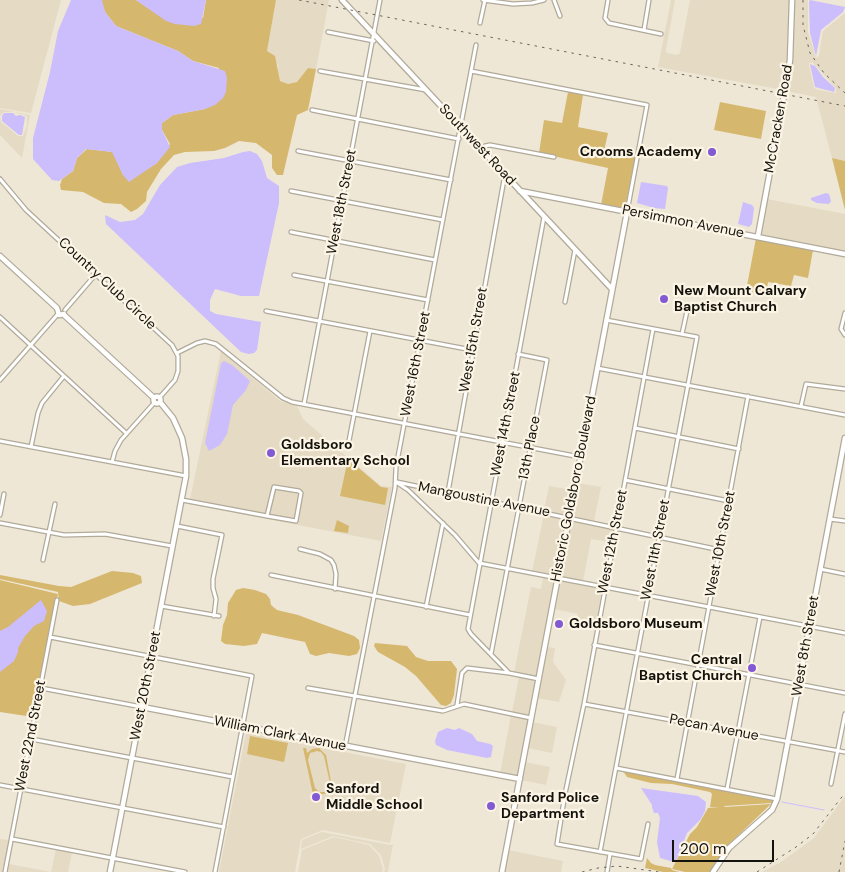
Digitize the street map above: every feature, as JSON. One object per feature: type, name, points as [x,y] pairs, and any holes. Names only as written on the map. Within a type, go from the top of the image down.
[{"type":"street","name":"Southwest Road","points":[[342,0],[612,289]]},
{"type":"street","name":"West 18th Street","points":[[304,404],[380,0]]},
{"type":"street","points":[[480,23],[484,0],[512,4],[544,0]]},
{"type":"street","points":[[554,0],[560,16]]},
{"type":"street","points":[[608,0],[607,21],[612,25],[661,34]]},
{"type":"street","points":[[644,30],[649,0]]},
{"type":"street","name":"McCracken Road","points":[[758,236],[788,74],[792,0]]},
{"type":"street","points":[[328,32],[374,40]]},
{"type":"street","name":"West 16th Street","points":[[345,747],[396,482],[396,467],[476,45]]},
{"type":"street","points":[[320,71],[427,90]]},
{"type":"street","name":"Historic Goldsboro Boulevard","points":[[471,71],[647,106],[502,872]]},
{"type":"street","points":[[312,110],[459,139]]},
{"type":"street","points":[[481,149],[490,145],[554,157]]},
{"type":"street","points":[[298,151],[451,180]]},
{"type":"street","name":"West 15th Street","points":[[448,492],[505,174]]},
{"type":"street","name":"Country Club Circle","points":[[0,179],[26,210],[172,345],[177,353]]},
{"type":"street","points":[[290,191],[443,220]]},
{"type":"street","name":"Persimmon Avenue","points":[[520,191],[845,254]]},
{"type":"street","name":"West 14th Street","points":[[491,654],[468,631],[544,216]]},
{"type":"street","points":[[291,232],[435,260]]},
{"type":"street","points":[[565,302],[575,250]]},
{"type":"street","name":"West 20th Street","points":[[0,256],[157,400],[173,418],[182,438],[186,459],[186,476],[182,500],[110,872]]},
{"type":"street","points":[[0,380],[96,274]]},
{"type":"street","points":[[294,275],[428,300]]},
{"type":"street","points":[[266,311],[472,350]]},
{"type":"street","points":[[606,320],[682,334],[686,311]]},
{"type":"street","points":[[845,313],[841,329],[845,335]]},
{"type":"street","points":[[0,317],[126,433]]},
{"type":"street","name":"West 12th Street","points":[[600,852],[557,844],[653,329]]},
{"type":"street","points":[[348,446],[370,331]]},
{"type":"street","name":"West 11th Street","points":[[600,852],[697,337],[682,334]]},
{"type":"street","points":[[112,462],[117,445],[126,433],[175,380],[179,364],[177,353],[197,342],[216,344],[283,398],[304,404],[580,457]]},
{"type":"street","name":"13th Place","points":[[491,654],[547,360],[518,354]]},
{"type":"street","points":[[597,368],[845,415]]},
{"type":"street","points":[[31,447],[42,403],[64,376]]},
{"type":"street","points":[[800,406],[806,384],[845,389]]},
{"type":"street","name":"West 10th Street","points":[[677,779],[748,396]]},
{"type":"street","points":[[635,428],[739,449]]},
{"type":"street","name":"West 8th Street","points":[[713,872],[729,848],[772,810],[778,799],[820,569],[842,467],[845,438]]},
{"type":"street","points":[[0,441],[186,476]]},
{"type":"street","points":[[625,480],[729,500]]},
{"type":"street","points":[[396,482],[408,490],[443,523],[479,563],[845,633]]},
{"type":"street","name":"Mangoustine Avenue","points":[[396,482],[720,550]]},
{"type":"street","points":[[182,500],[267,516],[296,521],[302,495],[299,491],[273,487],[267,516]]},
{"type":"street","points":[[0,515],[4,494]]},
{"type":"street","points":[[44,560],[55,504]]},
{"type":"street","points":[[830,519],[845,521]]},
{"type":"street","points":[[0,523],[64,535],[105,534],[173,546]]},
{"type":"street","points":[[426,607],[443,523]]},
{"type":"street","points":[[177,526],[222,535],[213,579],[216,599],[214,616]]},
{"type":"street","points":[[300,549],[320,554],[331,560],[336,574],[335,589]]},
{"type":"street","points":[[820,569],[845,574]]},
{"type":"street","points":[[270,575],[470,615]]},
{"type":"street","name":"West 22nd Street","points":[[5,872],[58,600]]},
{"type":"street","points":[[162,606],[219,616]]},
{"type":"street","points":[[727,789],[760,617]]},
{"type":"street","points":[[50,637],[252,676],[215,872]]},
{"type":"street","points":[[594,646],[845,693]]},
{"type":"street","points":[[491,654],[509,673]]},
{"type":"street","points":[[457,706],[462,673],[465,669],[509,673],[539,679]]},
{"type":"street","name":"William Clark Avenue","points":[[40,688],[520,779]]},
{"type":"street","points":[[308,688],[443,711],[464,704],[531,718]]},
{"type":"street","name":"Pecan Avenue","points":[[584,704],[845,752]]},
{"type":"street","points":[[831,784],[845,714]]},
{"type":"street","points":[[31,738],[234,777]]},
{"type":"street","points":[[616,768],[778,799]]},
{"type":"street","points":[[0,785],[224,828]]},
{"type":"street","points":[[600,852],[640,859],[648,824]]},
{"type":"street","points":[[12,839],[186,872]]},
{"type":"street","points":[[607,872],[610,854]]},
{"type":"shaded area","points":[[0,0],[61,0],[31,113],[0,108]]},
{"type":"shaded area","points":[[71,0],[102,0],[105,12],[116,26],[178,51],[193,61],[225,71],[227,78],[226,92],[223,98],[215,105],[205,109],[173,115],[162,123],[162,130],[170,147],[157,163],[129,182],[123,175],[112,152],[86,149],[77,158],[73,171],[59,181],[52,180],[33,159],[33,138],[50,72],[58,31]]},
{"type":"shaded area","points":[[101,0],[136,0],[148,8],[203,18],[206,0],[276,0],[267,51],[275,56],[280,81],[288,84],[297,82],[308,68],[316,69],[308,110],[297,115],[283,175],[277,175],[272,168],[272,155],[256,143],[239,141],[214,151],[185,152],[174,155],[161,169],[147,192],[146,201],[131,212],[121,204],[104,203],[83,192],[61,190],[62,179],[73,171],[77,158],[87,149],[113,152],[123,175],[144,171],[157,163],[170,144],[162,130],[162,123],[173,115],[205,109],[219,68],[193,61],[178,51],[116,26],[105,12]]},
{"type":"shaded area","points":[[136,0],[206,0],[201,24],[194,26],[166,21]]},
{"type":"shaded area","points":[[276,0],[329,0],[316,69],[308,68],[297,82],[288,84],[280,81],[278,65],[267,51]]},
{"type":"shaded area","points":[[671,0],[675,0],[666,50],[667,53],[677,55],[680,53],[690,0],[790,0],[788,60],[783,90],[658,67]]},
{"type":"shaded area","points":[[794,0],[808,0],[808,32],[816,58],[819,56],[823,31],[845,13],[845,161],[832,158],[816,97],[787,91],[792,60]],"holes":[[[812,62],[836,88],[836,93],[814,88],[809,63]]]},
{"type":"shaded area","points":[[810,0],[845,7],[843,12],[821,30],[816,56],[810,33]]},
{"type":"shaded area","points":[[810,64],[815,66],[835,88],[834,92],[815,87]]},
{"type":"shaded area","points":[[568,92],[583,95],[578,127],[608,133],[604,151],[635,157],[625,209],[601,205],[608,168],[539,153],[544,120],[562,123]]},
{"type":"shaded area","points":[[720,102],[766,111],[761,139],[714,130]]},
{"type":"shaded area","points":[[0,109],[30,115],[22,158],[0,135]],"holes":[[[4,112],[14,112],[27,116],[27,126],[23,136],[18,136],[1,122],[0,116]]]},
{"type":"shaded area","points":[[4,113],[13,113],[16,116],[25,117],[22,135],[19,135],[2,121]]},
{"type":"shaded area","points":[[250,151],[257,154],[262,161],[267,178],[279,186],[279,203],[259,296],[241,296],[215,289],[210,300],[210,311],[216,314],[261,322],[257,350],[249,354],[241,352],[106,224],[105,215],[120,222],[135,220],[143,214],[160,185],[177,167]]},
{"type":"shaded area","points":[[832,158],[845,161],[845,210]]},
{"type":"shaded area","points":[[641,182],[667,186],[665,209],[637,203]]},
{"type":"shaded area","points":[[826,193],[829,194],[831,201],[829,204],[817,203],[811,200],[811,198]]},
{"type":"shaded area","points":[[767,199],[845,214],[845,252],[760,235]]},
{"type":"shaded area","points":[[743,202],[752,205],[754,208],[752,224],[749,227],[738,224]]},
{"type":"shaded area","points":[[756,238],[813,250],[808,278],[794,275],[791,286],[768,282],[766,295],[746,291]]},
{"type":"shaded area","name":"Goldsboro Elementary School","points":[[221,351],[280,401],[297,406],[303,419],[381,486],[392,487],[381,541],[189,504]]},
{"type":"shaded area","points":[[224,361],[232,365],[250,381],[246,390],[233,405],[227,434],[220,445],[209,451],[205,443],[221,363]]},
{"type":"shaded area","points":[[348,459],[381,487],[388,488],[385,505],[340,496]]},
{"type":"shaded area","points":[[577,483],[601,487],[594,521],[571,516]]},
{"type":"shaded area","points":[[549,486],[572,490],[567,515],[544,510]]},
{"type":"shaded area","points":[[544,514],[567,518],[556,577],[532,572]]},
{"type":"shaded area","points":[[570,519],[614,530],[611,542],[591,539],[583,582],[560,578]]},
{"type":"shaded area","points":[[337,520],[349,526],[348,533],[334,531]]},
{"type":"shaded area","points":[[112,571],[133,573],[141,576],[142,583],[90,604],[73,606],[59,601],[58,592],[0,579],[0,575],[71,587]]},
{"type":"shaded area","points":[[543,578],[555,580],[537,677],[514,673],[531,587],[541,589]]},
{"type":"shaded area","points":[[0,580],[58,594],[33,717],[0,712]]},
{"type":"shaded area","points":[[559,581],[602,589],[596,624],[577,621],[578,614],[554,609]]},
{"type":"shaded area","points":[[243,588],[266,594],[270,599],[271,605],[277,610],[298,615],[354,636],[359,640],[360,648],[357,654],[349,656],[329,653],[316,656],[310,654],[305,642],[262,633],[257,644],[244,646],[225,644],[221,641],[228,603],[236,590]]},
{"type":"shaded area","points":[[41,600],[47,611],[44,621],[34,626],[25,636],[18,648],[14,661],[0,672],[0,631],[8,627]]},
{"type":"shaded area","points":[[375,643],[407,646],[416,657],[428,661],[451,661],[457,669],[454,695],[451,703],[446,706],[441,705],[416,676],[405,667],[378,652],[374,646]]},
{"type":"shaded area","points":[[546,647],[555,648],[553,662],[566,680],[559,702],[537,698]]},
{"type":"shaded area","points":[[519,677],[536,681],[530,715],[512,712]]},
{"type":"shaded area","points":[[511,715],[529,719],[518,777],[500,774]]},
{"type":"shaded area","points":[[532,722],[557,727],[552,753],[527,748]]},
{"type":"shaded area","points":[[447,728],[455,730],[459,728],[472,734],[477,741],[490,744],[493,746],[491,757],[487,758],[447,750],[436,745],[435,741],[438,732]]},
{"type":"shaded area","name":"Sanford Middle School","points":[[246,733],[406,764],[390,843],[323,830],[301,839],[295,872],[219,872]]},
{"type":"shaded area","points":[[250,736],[288,743],[284,762],[247,754]]},
{"type":"shaded area","points":[[303,748],[306,748],[307,753],[312,749],[319,748],[326,755],[332,787],[326,794],[316,794],[317,799],[314,799]],"holes":[[[321,752],[324,756],[330,783],[328,789],[324,792],[319,792],[315,788],[308,760],[310,753]]]},
{"type":"shaded area","points":[[525,762],[550,767],[546,785],[521,780]]},
{"type":"shaded area","points":[[623,771],[775,800],[770,809],[744,832],[772,803],[724,806],[771,804],[728,845],[711,872],[685,872],[672,869],[690,834],[697,827],[708,808],[719,807],[710,807],[712,794],[672,784],[651,783],[627,777]]},
{"type":"shaded area","points":[[641,788],[698,796],[706,802],[705,811],[701,819],[687,833],[674,862],[660,858],[657,842],[660,818],[658,813],[654,813],[652,805]]},
{"type":"shaded area","points":[[845,796],[845,872],[762,872],[781,862],[814,838]]},
{"type":"shaded area","points":[[322,832],[393,844],[388,872],[384,872],[385,869],[381,855],[370,844],[333,836],[301,849],[302,840]]},
{"type":"shaded area","points":[[334,837],[369,845],[379,856],[383,869],[382,872],[298,872],[302,850]]},
{"type":"shaded area","points":[[10,838],[3,872],[0,872],[0,839],[8,840]]},
{"type":"shaded area","points":[[56,849],[72,852],[68,872],[51,872]]},
{"type":"shaded area","points":[[508,850],[563,861],[561,872],[504,872]]},
{"type":"shaded area","points":[[647,858],[655,865],[671,868],[679,872],[663,872],[645,868]]},
{"type":"shaded area","points":[[9,864],[51,872],[7,872]]},
{"type":"waterway","points":[[782,802],[824,810]]},
{"type":"railway","points":[[299,0],[845,106]]},
{"type":"railway","points":[[803,0],[803,25],[810,53],[824,73],[845,93]]},
{"type":"railway","points":[[757,872],[813,834],[845,793]]},
{"type":"railway","points":[[839,872],[845,841]]},
{"type":"railway","points":[[582,872],[617,866],[659,872]]},
{"type":"place","name":"Crooms Academy","points":[[712,152]]},
{"type":"place","name":"New Mount Calvary Baptist Church","points":[[664,299]]},
{"type":"place","name":"Goldsboro Elementary School","points":[[271,453]]},
{"type":"place","name":"Goldsboro Museum","points":[[559,624]]},
{"type":"place","name":"Central Baptist Church","points":[[752,668]]},
{"type":"place","name":"Sanford Middle School","points":[[316,797]]},
{"type":"place","name":"Sanford Police Department","points":[[491,806]]}]
